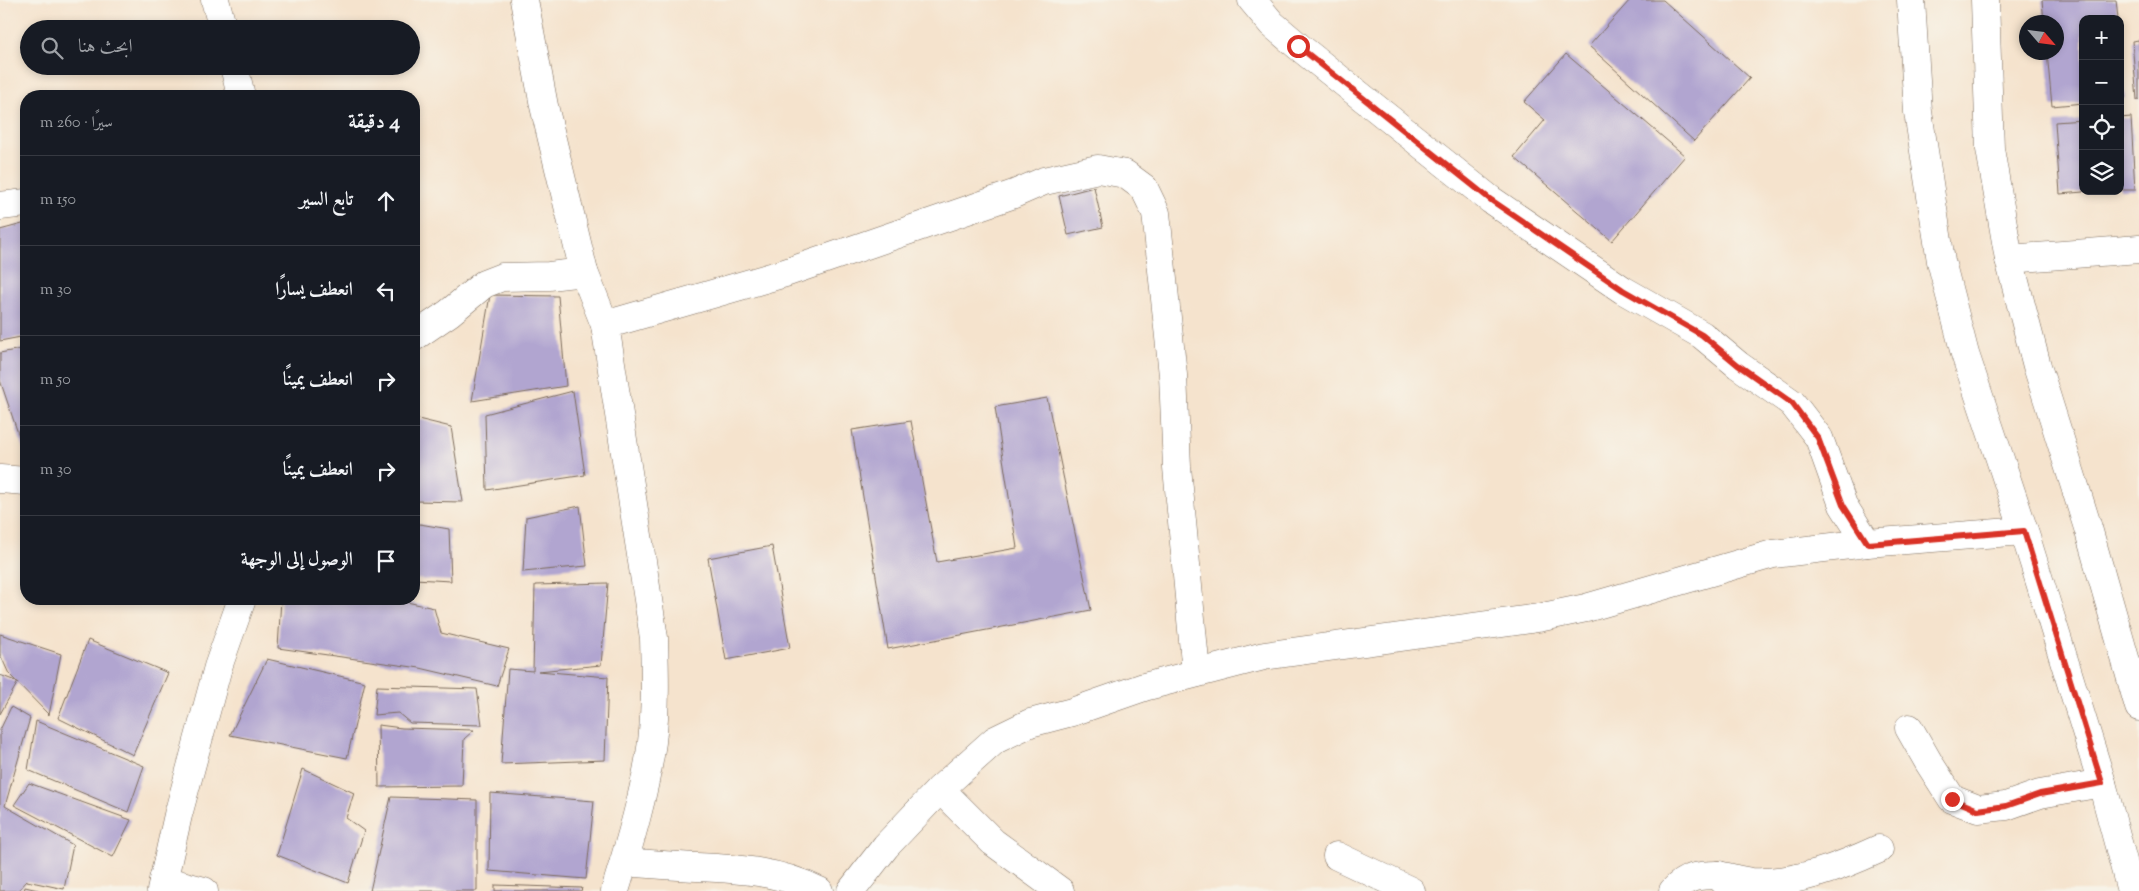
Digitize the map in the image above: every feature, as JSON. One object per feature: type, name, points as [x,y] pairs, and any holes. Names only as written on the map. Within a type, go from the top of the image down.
[{"type":"street","points":[[215,0],[221,20]]},
{"type":"street","points":[[524,0],[544,106],[584,272],[605,325],[654,638],[655,687],[652,741],[644,784],[615,891]]},
{"type":"street","points":[[1252,0],[1272,24],[1298,46],[1491,200],[1623,290],[1702,335],[1738,365],[1792,403],[1818,438],[1843,505],[1868,544]]},
{"type":"street","points":[[1911,0],[1918,112],[1941,261],[1965,354],[2024,531],[2102,783],[2131,891]]},
{"type":"street","points":[[1986,0],[1990,149],[2010,259],[2037,366],[2088,528],[2139,707]]},
{"type":"street","points":[[236,75],[240,90]]},
{"type":"street","points":[[605,325],[785,274],[1014,194],[1044,181],[1098,169],[1125,174],[1144,188],[1156,213],[1173,375],[1177,467],[1196,674]]},
{"type":"street","points":[[0,206],[20,204]]},
{"type":"street","points":[[2010,259],[2139,249]]},
{"type":"street","points":[[420,333],[449,313],[484,284],[502,278],[584,272]]},
{"type":"street","points":[[0,480],[20,482]]},
{"type":"street","points":[[851,891],[886,846],[940,789],[995,740],[1030,723],[1072,712],[1144,688],[1264,656],[1538,618],[1586,608],[1773,554],[2024,531]]},
{"type":"street","points":[[204,891],[162,885],[218,667],[240,605]]},
{"type":"street","points":[[1909,728],[1928,763],[1952,799],[1978,810],[2006,806],[2040,794],[2102,783]]},
{"type":"street","points":[[940,789],[993,842],[1060,891]]},
{"type":"street","points":[[1673,891],[1696,875],[1725,883],[1798,879],[1856,860],[1879,850]]},
{"type":"street","points":[[1337,856],[1411,891]]},
{"type":"street","points":[[624,862],[738,868],[775,874],[806,884],[819,891]]},
{"type":"building","points":[[1630,0],[1663,0],[1750,78],[1694,141],[1589,46]]},
{"type":"building","points":[[2042,0],[2116,0],[2118,15],[2079,15],[2079,103],[2052,106],[2048,60],[2064,60],[2064,15],[2043,15]]},
{"type":"building","points":[[2139,40],[2139,99],[2137,100],[2132,41]]},
{"type":"building","points":[[1566,54],[1685,156],[1612,241],[1514,157],[1545,120],[1524,102]]},
{"type":"building","points":[[2131,117],[2135,190],[2124,190],[2124,118]]},
{"type":"building","points":[[2079,120],[2079,192],[2060,194],[2055,122]]},
{"type":"building","points":[[1094,187],[1103,227],[1068,235],[1059,196]]},
{"type":"building","points":[[20,225],[20,337],[0,341],[0,230]]},
{"type":"building","points":[[490,295],[558,296],[566,386],[472,401]]},
{"type":"building","points":[[20,349],[20,439],[0,380],[0,353]]},
{"type":"building","points":[[573,391],[585,475],[487,490],[485,414]]},
{"type":"building","points":[[1047,398],[1091,610],[888,649],[852,430],[911,421],[937,562],[1017,548],[995,407]]},
{"type":"building","points":[[420,419],[451,427],[463,502],[420,501]]},
{"type":"building","points":[[580,506],[587,566],[523,572],[526,517]]},
{"type":"building","points":[[420,524],[449,529],[451,581],[420,579]]},
{"type":"building","points":[[772,546],[790,648],[726,660],[708,558]]},
{"type":"building","points":[[608,583],[601,665],[538,671],[608,677],[605,760],[501,764],[508,669],[533,671],[535,585]]},
{"type":"building","points":[[281,605],[420,605],[434,608],[441,633],[509,649],[497,686],[420,668],[278,648]]},
{"type":"building","points":[[0,634],[61,654],[49,715],[9,674],[0,654]]},
{"type":"building","points":[[88,640],[168,673],[133,755],[58,718]]},
{"type":"building","points":[[267,659],[365,682],[347,758],[230,735]]},
{"type":"building","points":[[0,675],[18,682],[0,714]]},
{"type":"building","points":[[377,686],[477,689],[482,725],[410,723],[398,713],[374,715]]},
{"type":"building","points":[[11,707],[30,718],[5,806],[73,845],[64,889],[27,881],[18,891],[0,891],[0,730]]},
{"type":"building","points":[[36,721],[144,766],[128,812],[28,770]]},
{"type":"building","points":[[378,725],[402,728],[474,730],[464,739],[462,786],[379,787]]},
{"type":"building","points":[[303,769],[354,793],[346,818],[364,831],[348,883],[277,855]]},
{"type":"building","points":[[29,783],[131,820],[113,857],[14,805]]},
{"type":"building","points":[[490,793],[594,801],[586,879],[489,871]]},
{"type":"building","points":[[391,797],[477,800],[477,891],[370,891]]},
{"type":"building","points":[[495,885],[582,888],[581,891],[495,891]]},
{"type":"building","points":[[25,887],[38,890],[38,891],[24,891]]},
{"type":"route","points":[[1298,46],[1491,200],[1623,290],[1702,335],[1738,365],[1792,403],[1818,438],[1843,505],[1868,544],[2024,531],[2102,783],[2040,794],[2006,806],[1978,810],[1952,799]]}]
